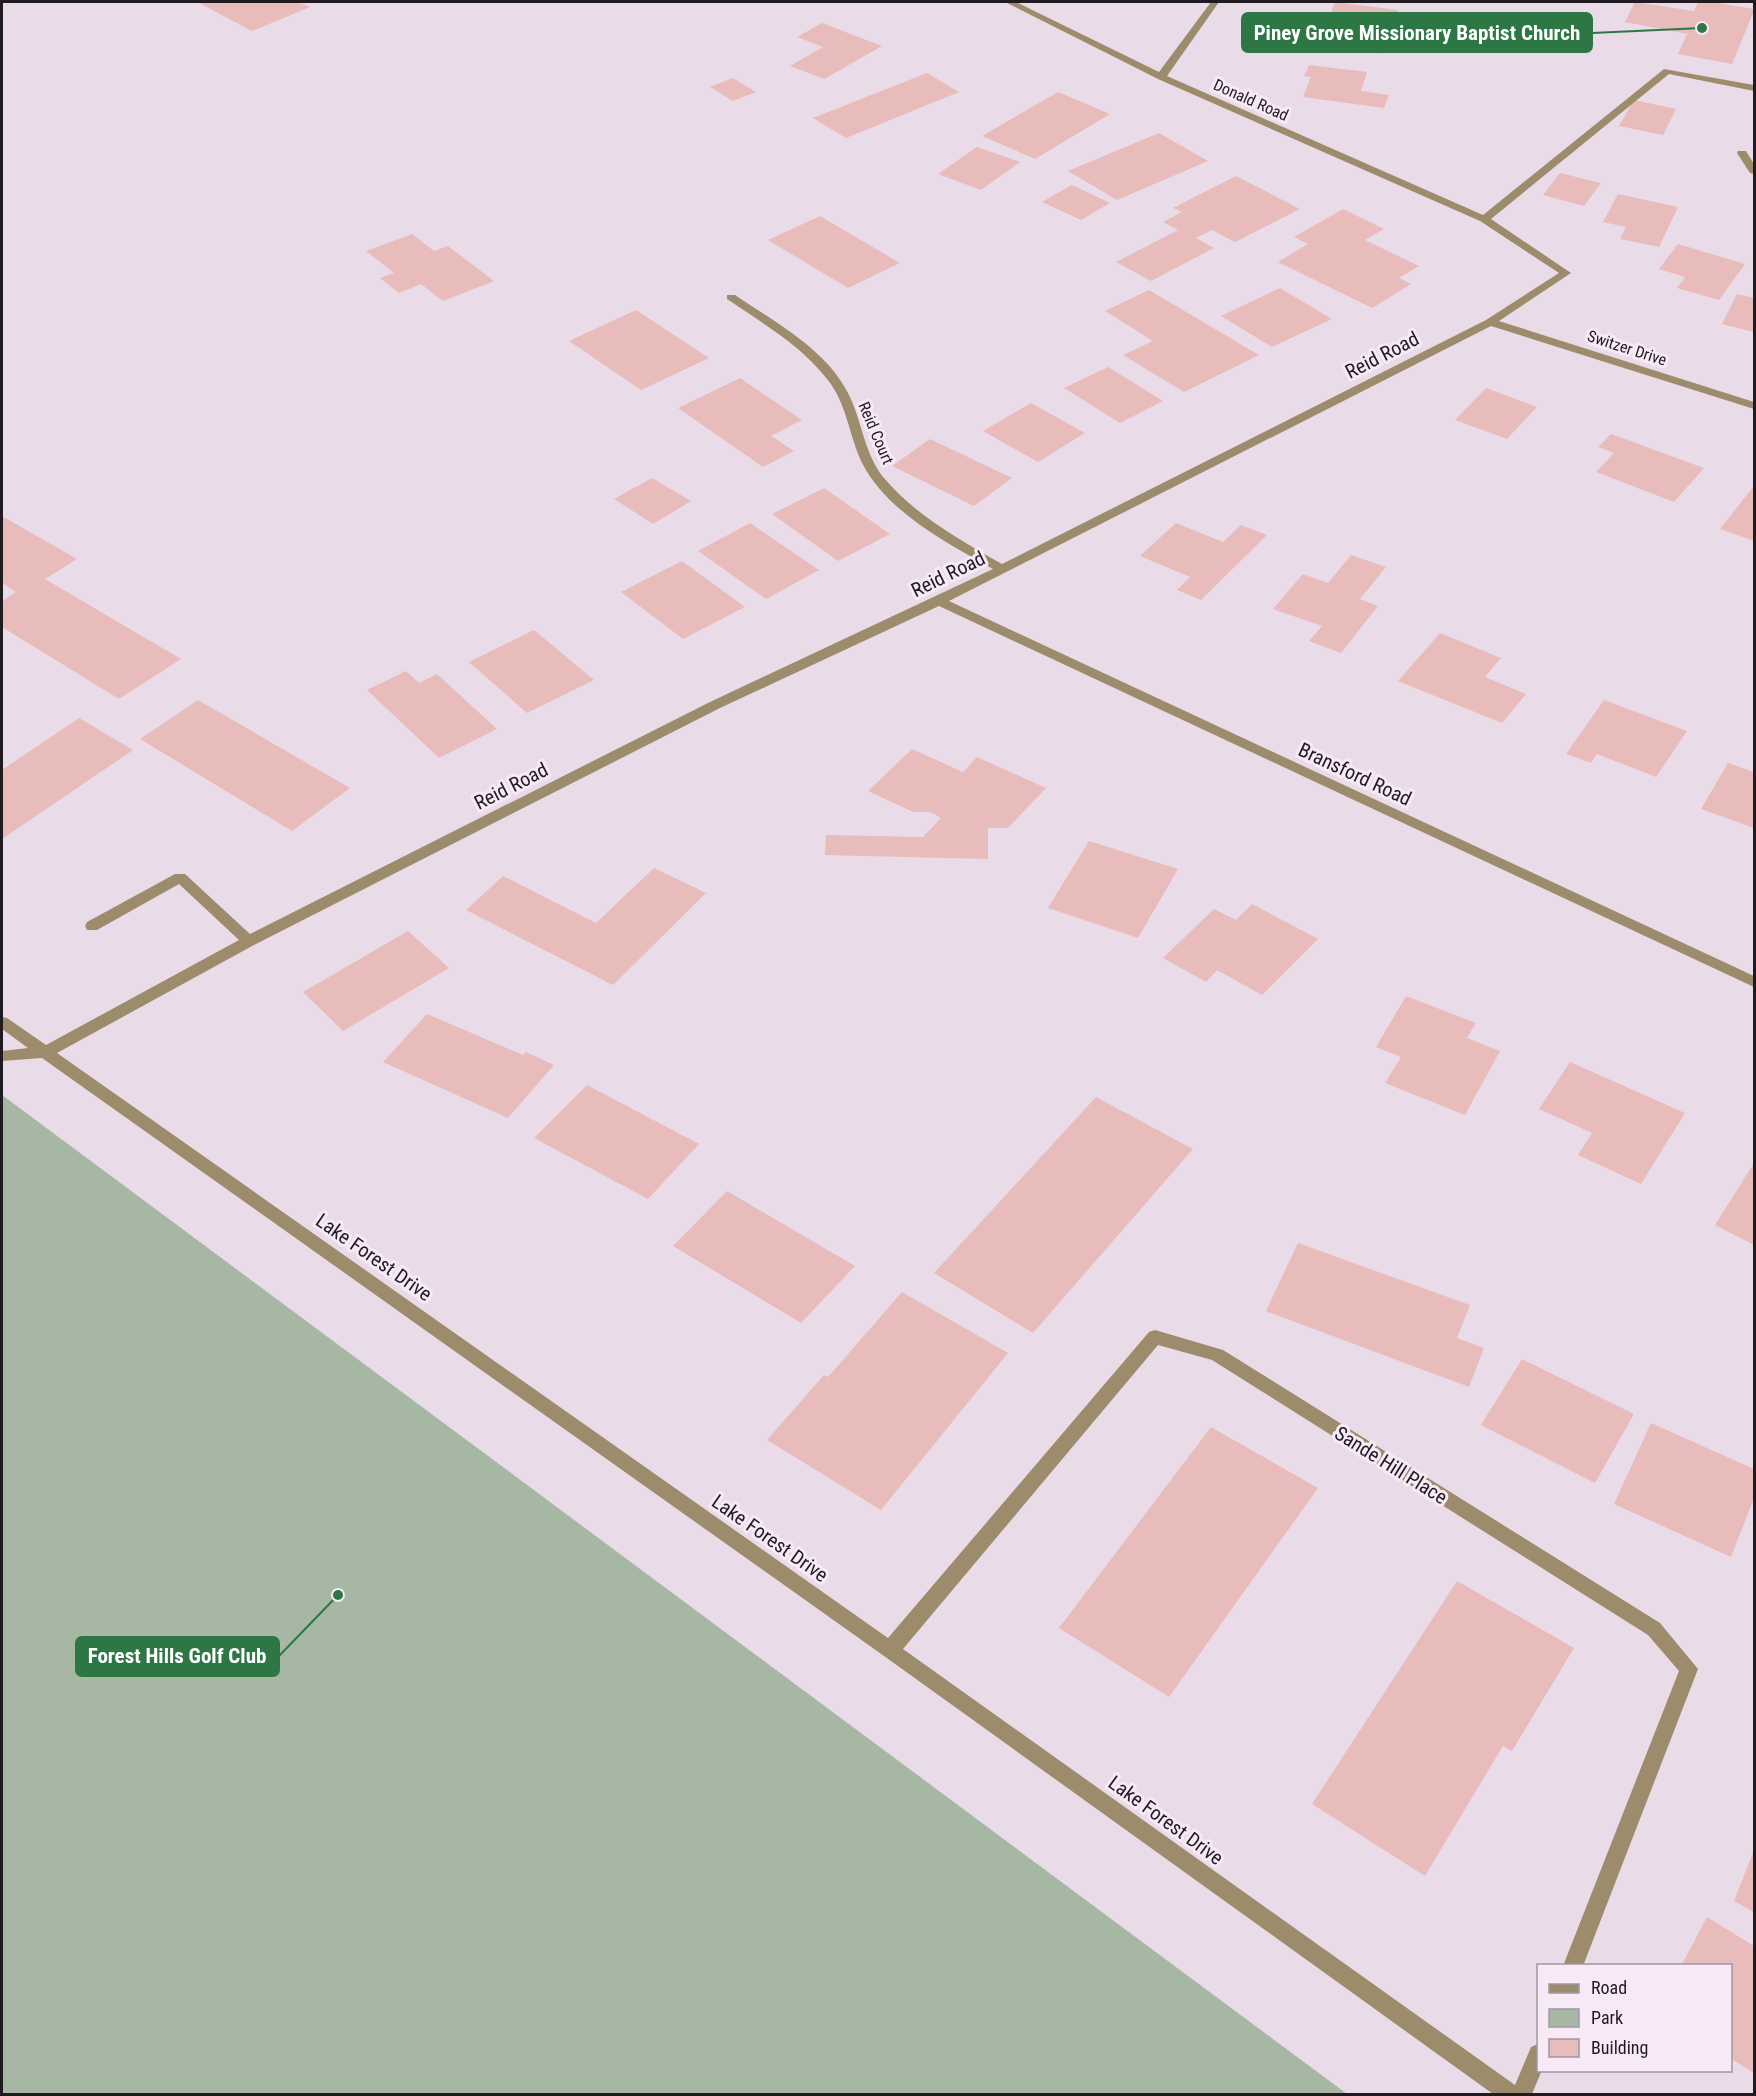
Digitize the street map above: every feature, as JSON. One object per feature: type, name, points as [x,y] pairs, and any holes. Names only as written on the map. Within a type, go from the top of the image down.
[{"type":"street","name":"Donald Road","points":[[1010,2],[1161,77],[1484,219]]},
{"type":"street","points":[[1161,77],[1215,2]]},
{"type":"street","points":[[1484,219],[1667,71],[1755,88]]},
{"type":"street","points":[[1742,153],[1755,171]]},
{"type":"street","name":"Reid Road","points":[[46,1052],[249,941],[715,705],[939,601],[1490,322],[1566,273],[1484,219]]},
{"type":"street","name":"Reid Court","points":[[731,297],[798,345],[827,372],[842,392],[858,438],[878,479],[935,530],[1002,569]]},
{"type":"street","name":"Switzer Drive","points":[[1490,322],[1755,406]]},
{"type":"street","name":"Bransford Road","points":[[939,601],[1755,982]]},
{"type":"street","points":[[93,926],[180,877],[249,941]]},
{"type":"street","name":"Lake Forest Drive","points":[[2,1022],[890,1650],[1510,2094]]},
{"type":"street","points":[[2,1056],[46,1052]]},
{"type":"street","name":"Sande Hill Place","points":[[890,1650],[1155,1337],[1217,1355],[1653,1629],[1689,1669],[1573,1964]]},
{"type":"street","points":[[1522,2094],[1537,2059]]},
{"type":"green space","points":[[2,1095],[1347,2094],[2,2094]]},
{"type":"building","points":[[299,2],[310,7],[252,31],[199,3]]},
{"type":"building","points":[[1335,2],[1398,10],[1383,54],[1319,45]]},
{"type":"building","points":[[1635,2],[1694,11],[1698,2],[1712,2],[1754,9],[1754,11],[1732,64],[1678,54],[1687,34],[1625,22]]},
{"type":"building","points":[[822,23],[882,46],[824,79],[790,66],[823,47],[797,37]]},
{"type":"building","points":[[1309,65],[1367,72],[1361,91],[1389,95],[1384,108],[1303,97],[1311,77],[1304,76]]},
{"type":"building","points":[[927,73],[959,92],[846,138],[813,118]]},
{"type":"building","points":[[733,78],[756,92],[733,101],[710,87]]},
{"type":"building","points":[[1058,92],[1110,114],[1035,159],[982,136]]},
{"type":"building","points":[[1634,100],[1676,109],[1663,135],[1619,126]]},
{"type":"building","points":[[1159,133],[1208,161],[1117,200],[1068,171]]},
{"type":"building","points":[[977,147],[1020,162],[981,190],[938,174]]},
{"type":"building","points":[[1560,173],[1601,183],[1584,206],[1543,195]]},
{"type":"building","points":[[1236,176],[1300,209],[1235,242],[1212,230],[1196,238],[1214,248],[1151,281],[1116,262],[1178,230],[1163,222],[1182,212],[1173,208]]},
{"type":"building","points":[[1072,185],[1110,203],[1081,220],[1042,202]]},
{"type":"building","points":[[1618,194],[1678,207],[1659,247],[1620,239],[1626,227],[1603,222]]},
{"type":"building","points":[[1343,209],[1384,229],[1365,240],[1419,266],[1399,278],[1411,284],[1372,308],[1278,262],[1308,244],[1294,237]]},
{"type":"building","points":[[820,216],[900,263],[848,288],[768,240]]},
{"type":"building","points":[[412,234],[434,251],[448,246],[494,281],[443,301],[421,284],[399,293],[380,278],[394,273],[366,251]]},
{"type":"building","points":[[1678,244],[1745,264],[1719,300],[1677,288],[1685,277],[1659,269]]},
{"type":"building","points":[[1280,288],[1332,319],[1272,347],[1221,316]]},
{"type":"building","points":[[1149,290],[1259,355],[1184,392],[1123,355],[1153,341],[1105,311]]},
{"type":"building","points":[[1737,294],[1754,298],[1754,332],[1722,324]]},
{"type":"building","points":[[636,310],[709,358],[641,390],[569,341]]},
{"type":"building","points":[[1108,367],[1163,401],[1120,423],[1064,388]]},
{"type":"building","points":[[740,378],[802,420],[771,436],[794,451],[763,467],[678,408]]},
{"type":"building","points":[[1486,388],[1537,407],[1507,439],[1455,420]]},
{"type":"building","points":[[1031,403],[1085,433],[1038,462],[983,431]]},
{"type":"building","points":[[1611,434],[1704,468],[1674,502],[1596,472],[1614,453],[1598,447]]},
{"type":"building","points":[[930,439],[1012,478],[974,506],[892,466]]},
{"type":"building","points":[[652,478],[691,501],[653,524],[614,499]]},
{"type":"building","points":[[824,488],[890,534],[838,561],[772,514]]},
{"type":"building","points":[[1754,488],[1754,541],[1720,529]]},
{"type":"building","points":[[2,516],[77,559],[45,579],[181,659],[119,699],[2,627],[2,601],[16,592],[2,583]]},
{"type":"building","points":[[750,523],[819,570],[766,599],[698,551]]},
{"type":"building","points":[[1176,523],[1223,542],[1241,525],[1267,535],[1201,600],[1177,590],[1190,577],[1140,556]]},
{"type":"building","points":[[1351,555],[1386,567],[1360,599],[1378,606],[1341,653],[1309,641],[1322,626],[1273,609],[1303,574],[1328,583]]},
{"type":"building","points":[[682,561],[745,607],[683,639],[621,592]]},
{"type":"building","points":[[534,630],[594,680],[527,713],[469,662]]},
{"type":"building","points":[[1440,633],[1501,658],[1485,677],[1526,694],[1502,723],[1398,681]]},
{"type":"building","points":[[406,671],[419,683],[437,674],[497,729],[439,758],[367,690]]},
{"type":"building","points":[[198,700],[350,788],[292,831],[140,739]]},
{"type":"building","points":[[1604,700],[1687,731],[1656,777],[1597,754],[1591,763],[1566,754]]},
{"type":"building","points":[[79,718],[133,750],[2,839],[2,770]]},
{"type":"building","points":[[912,749],[963,772],[977,757],[1046,788],[1008,828],[988,828],[988,859],[825,855],[826,835],[923,837],[941,818],[930,812],[913,812],[868,791]]},
{"type":"building","points":[[1728,763],[1754,772],[1754,828],[1701,809]]},
{"type":"building","points":[[1089,841],[1178,869],[1138,938],[1048,908]]},
{"type":"building","points":[[654,868],[706,893],[613,985],[466,910],[503,876],[596,923]]},
{"type":"building","points":[[1252,904],[1318,939],[1262,995],[1217,970],[1206,982],[1163,958],[1214,909],[1236,920]]},
{"type":"building","points":[[408,931],[449,968],[343,1031],[303,992]]},
{"type":"building","points":[[1406,996],[1476,1023],[1467,1038],[1500,1051],[1465,1115],[1385,1083],[1401,1057],[1376,1047]]},
{"type":"building","points":[[427,1014],[523,1055],[526,1052],[554,1065],[508,1118],[383,1062]]},
{"type":"building","points":[[1570,1062],[1685,1113],[1641,1184],[1578,1155],[1592,1133],[1539,1109]]},
{"type":"building","points":[[587,1085],[699,1144],[648,1199],[534,1138]]},
{"type":"building","points":[[1096,1097],[1193,1149],[1033,1333],[934,1273]]},
{"type":"building","points":[[1754,1163],[1754,1245],[1715,1225]]},
{"type":"building","points":[[727,1191],[855,1266],[801,1323],[673,1246]]},
{"type":"building","points":[[1298,1243],[1470,1305],[1457,1338],[1484,1348],[1469,1387],[1266,1311]]},
{"type":"building","points":[[902,1292],[1008,1353],[881,1510],[767,1440],[824,1375],[828,1377]]},
{"type":"building","points":[[1522,1359],[1634,1414],[1595,1483],[1481,1425]]},
{"type":"building","points":[[1651,1423],[1754,1469],[1754,1498],[1731,1557],[1614,1504]]},
{"type":"building","points":[[1211,1427],[1318,1488],[1169,1697],[1059,1628]]},
{"type":"building","points":[[1457,1581],[1574,1648],[1512,1751],[1503,1746],[1425,1876],[1312,1804]]},
{"type":"building","points":[[1754,1850],[1754,1912],[1734,1901]]},
{"type":"building","points":[[1707,1917],[1754,1946],[1754,2073],[1732,2059],[1732,1964],[1682,1964]]},
{"type":"place","name":"Piney Grove Missionary Baptist Church","points":[[1702,28]]},
{"type":"place","name":"Forest Hills Golf Club","points":[[338,1595]]}]
